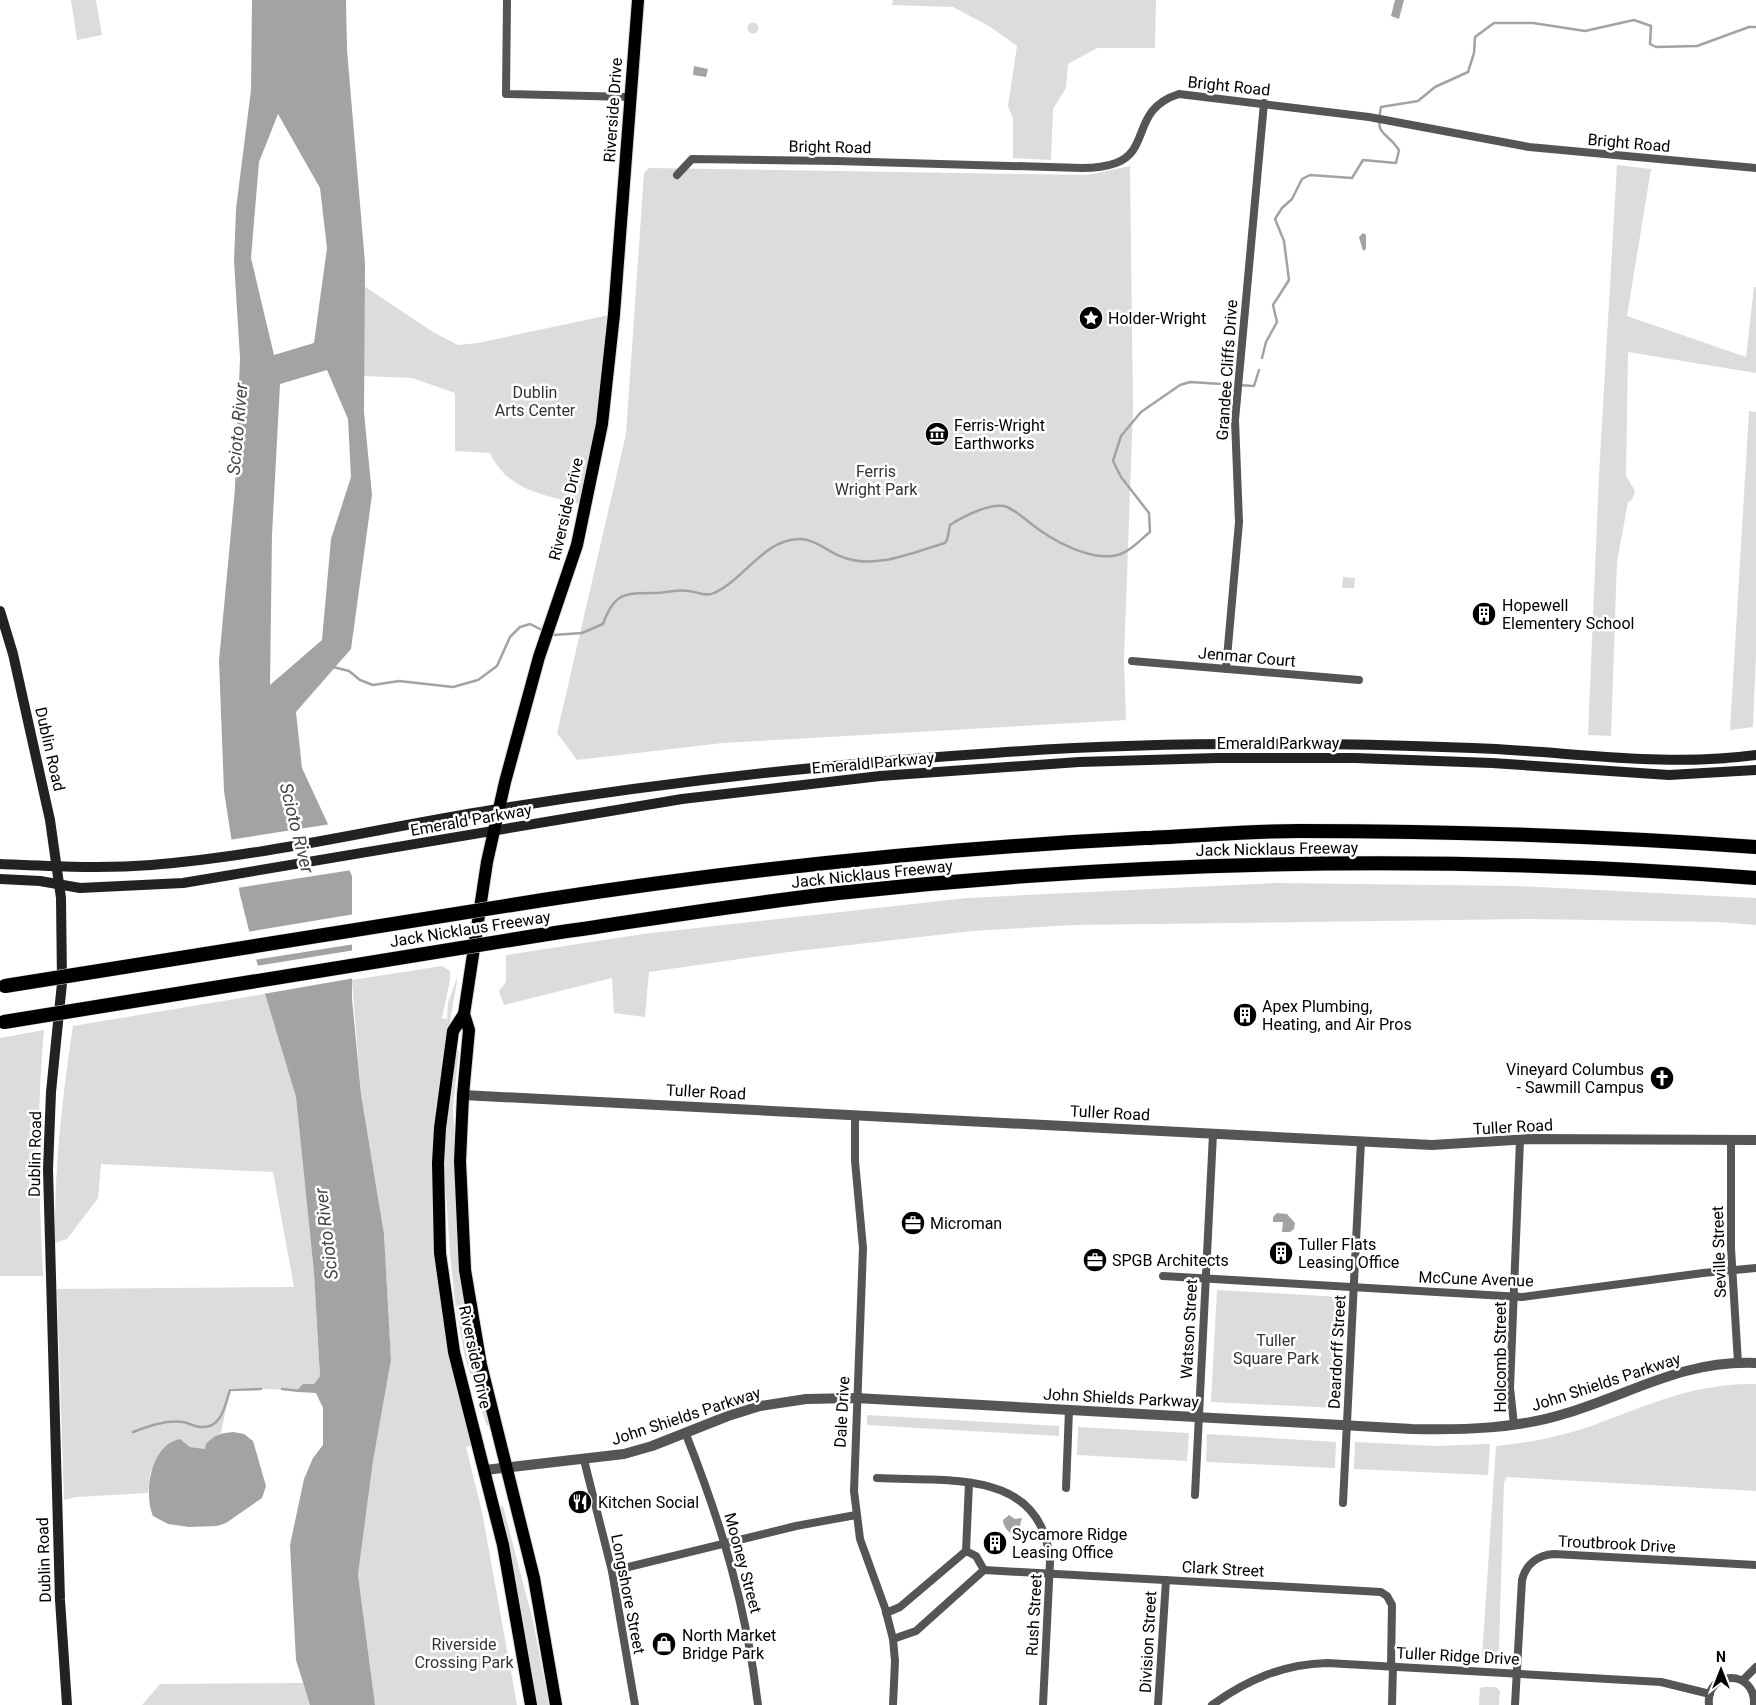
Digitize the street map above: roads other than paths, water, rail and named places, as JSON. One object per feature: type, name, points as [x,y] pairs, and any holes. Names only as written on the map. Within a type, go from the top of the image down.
[{"type":"highway","name":"Jack Nicklaus Freeway","points":[[3,987],[687,878],[843,860],[1062,842],[1295,831],[1506,834],[1756,847]]},
{"type":"highway","name":"Jack Nicklaus Freeway","points":[[2,1023],[540,935],[837,894],[1065,873],[1306,863],[1501,866],[1756,878]]},
{"type":"main road","name":"Riverside Drive","points":[[531,1705],[508,1575],[485,1470],[454,1352],[445,1299],[439,1228],[438,1162],[444,1086],[454,1031],[464,1014],[494,831],[539,657],[577,545],[602,424],[614,314],[638,0]]},
{"type":"main road","name":"Dublin Road","points":[[0,611],[12,653],[50,820],[60,886],[62,983],[51,1092],[48,1170],[60,1600],[67,1705]]},
{"type":"main road","name":"Emerald Parkway","points":[[0,864],[114,868],[217,858],[499,809],[680,784],[879,761],[1088,746],[1217,743],[1355,743],[1493,748],[1669,760],[1702,760],[1756,755]]},
{"type":"main road","name":"Emerald Parkway","points":[[0,880],[40,881],[60,886],[114,888],[218,878],[702,796],[880,776],[1079,762],[1217,758],[1355,758],[1669,775],[1756,770]]},
{"type":"main road","name":"Riverside Drive","points":[[464,1014],[469,1030],[462,1096],[460,1196],[465,1270],[481,1365],[534,1578],[556,1705]]},
{"type":"street","points":[[507,0],[506,94],[630,98]]},
{"type":"street","name":"Bright Road","points":[[677,175],[692,160],[1102,167],[1118,162],[1129,155],[1142,133],[1148,115],[1155,105],[1165,98],[1179,94],[1369,117],[1529,147],[1756,168]]},
{"type":"street","name":"Grandee Cliffs Drive","points":[[1226,669],[1239,522],[1235,420],[1264,103]]},
{"type":"street","name":"Jenmar Court","points":[[1132,661],[1359,680]]},
{"type":"street","name":"Tuller Road","points":[[462,1096],[1450,1145],[1520,1140],[1756,1140]]},
{"type":"street","name":"Dale Drive","points":[[855,1115],[855,1161],[863,1248],[856,1398],[854,1483],[856,1515],[864,1553],[886,1613],[893,1639],[892,1705]]},
{"type":"street","name":"Watson Street","points":[[1195,1496],[1213,1134]]},
{"type":"street","name":"Holcomb Street","points":[[1514,1425],[1510,1388],[1520,1140]]},
{"type":"street","name":"Seville Street","points":[[1731,1140],[1733,1270],[1738,1363]]},
{"type":"street","name":"Deardorff Street","points":[[1342,1504],[1360,1141]]},
{"type":"street","name":"McCune Avenue","points":[[1163,1276],[1514,1297],[1756,1268]]},
{"type":"street","name":"John Shields Parkway","points":[[485,1470],[584,1460],[633,1452],[728,1416],[770,1404],[806,1399],[856,1398],[1346,1425],[1452,1429],[1514,1425],[1574,1411],[1665,1376],[1738,1363],[1756,1363]]},
{"type":"street","points":[[1066,1488],[1069,1410]]},
{"type":"street","name":"Mooney Street","points":[[685,1432],[726,1544],[741,1602],[758,1705]]},
{"type":"street","name":"Longshore Street","points":[[584,1460],[612,1571],[634,1705]]},
{"type":"street","name":"Rush Street","points":[[877,1478],[969,1483],[1001,1489],[1013,1495],[1038,1520],[1047,1539],[1050,1573],[1043,1705]]},
{"type":"street","points":[[886,1613],[900,1607],[966,1551],[969,1483]]},
{"type":"street","points":[[612,1571],[796,1526],[856,1515]]},
{"type":"street","points":[[893,1639],[916,1631],[984,1570],[976,1556],[966,1551]]},
{"type":"street","name":"Troutbrook Drive","points":[[1515,1705],[1522,1580],[1529,1565],[1543,1556],[1554,1554],[1756,1565]]},
{"type":"street","name":"Clark Street","points":[[984,1570],[1383,1593],[1389,1598],[1392,1606],[1392,1705]]},
{"type":"street","name":"Division Street","points":[[1158,1705],[1166,1580]]},
{"type":"street","name":"Tuller Ridge Drive","points":[[1212,1705],[1250,1681],[1289,1667],[1327,1663],[1660,1682],[1710,1694]]},
{"type":"street","points":[[1743,1680],[1756,1667]]},
{"type":"street","points":[[1709,1705],[1710,1694],[1715,1685],[1724,1679],[1734,1678],[1743,1680],[1754,1688],[1754,1705]]},
{"type":"water","name":"Scioto River","points":[[252,0],[346,0],[347,50],[365,263],[364,412],[372,495],[351,649],[296,712],[302,768],[352,876],[352,999],[361,1094],[384,1234],[391,1360],[373,1461],[358,1575],[375,1705],[310,1705],[296,1660],[290,1545],[304,1479],[313,1458],[323,1445],[323,1408],[316,1393],[299,1392],[297,1390],[303,1384],[314,1384],[320,1376],[314,1273],[296,1097],[265,994],[240,895],[224,791],[219,661],[235,488],[240,358],[234,261],[236,209],[251,90]],"holes":[[[278,114],[320,188],[327,248],[314,343],[274,355],[251,258],[259,162]],[[327,370],[348,419],[351,477],[331,539],[322,640],[270,685],[272,535],[280,384]]]},
{"type":"water","points":[[1395,0],[1404,0],[1399,19],[1391,16]]},
{"type":"water","points":[[694,66],[708,69],[706,77],[693,75]]},
{"type":"water","points":[[1363,233],[1366,235],[1366,249],[1363,251],[1359,237]]},
{"type":"water","points":[[1277,1213],[1287,1214],[1295,1223],[1294,1229],[1290,1232],[1282,1232],[1283,1222],[1273,1222],[1273,1217]]},
{"type":"water","points":[[233,1432],[244,1434],[253,1441],[266,1486],[262,1498],[226,1523],[217,1526],[189,1527],[168,1524],[153,1516],[149,1495],[150,1483],[156,1459],[162,1450],[170,1443],[180,1439],[190,1447],[205,1449],[206,1444],[215,1437]]},
{"type":"water","points":[[1009,1515],[1015,1519],[1022,1518],[1020,1525],[1023,1531],[1017,1536],[1009,1532],[1004,1525],[1003,1520]]},
{"type":"waterway","points":[[1262,358],[1266,342],[1277,322],[1273,305],[1289,280],[1284,241],[1275,219],[1282,208],[1292,199],[1302,179],[1310,175],[1352,178],[1363,160],[1396,163],[1399,150],[1380,129],[1379,117],[1381,107],[1418,101],[1435,87],[1468,72],[1474,53],[1475,37],[1494,23],[1533,23],[1585,31],[1634,20],[1651,26],[1650,44],[1656,47],[1697,46],[1749,27],[1756,27]]},
{"type":"waterway","points":[[553,635],[582,633],[603,624],[611,606],[616,601],[635,593],[659,593],[680,590],[705,594],[714,593],[725,587],[764,553],[786,541],[805,539],[839,556],[857,561],[870,562],[895,558],[945,543],[950,525],[970,514],[994,506],[1011,509],[1049,536],[1069,547],[1092,555],[1113,556],[1123,553],[1150,532],[1149,513],[1121,477],[1113,461],[1121,436],[1141,412],[1180,385],[1190,382],[1254,386],[1259,370]]},
{"type":"waterway","points":[[333,667],[349,671],[360,680],[373,685],[399,681],[453,687],[478,680],[497,666],[510,637],[520,627],[530,624],[542,630]]},
{"type":"waterway","points":[[133,1432],[170,1422],[183,1422],[199,1427],[209,1426],[214,1424],[222,1414],[230,1390],[261,1389]]},
{"type":"waterway","points":[[282,1389],[300,1391]]},
{"type":"place","name":"Holder-Wright","points":[[1091,318]]},
{"type":"place","name":"Ferris-Wright Earthworks","points":[[937,434]]},
{"type":"place","name":"Hopewell Elementery School","points":[[1484,614]]},
{"type":"place","name":"Apex Plumbing, Heating, and Air Pros","points":[[1245,1015]]},
{"type":"place","name":"Vineyard Columbus - Sawmill Campus","points":[[1662,1078]]},
{"type":"place","name":"Microman","points":[[913,1223]]},
{"type":"place","name":"Tuller Flats Leasing Office","points":[[1281,1253]]},
{"type":"place","name":"SPGB Architects","points":[[1095,1260]]},
{"type":"place","name":"Kitchen Social","points":[[580,1502]]},
{"type":"place","name":"Sycamore Ridge Leasing Office","points":[[995,1543]]},
{"type":"place","name":"North Market Bridge Park","points":[[664,1644]]},
{"type":"park label","name":"Dublin Arts Center","points":[[535,401]]},
{"type":"park label","name":"Ferris Wright Park","points":[[876,480]]},
{"type":"park label","name":"Tuller Square Park","points":[[1276,1349]]},
{"type":"park label","name":"Riverside Crossing Park","points":[[464,1653]]}]
